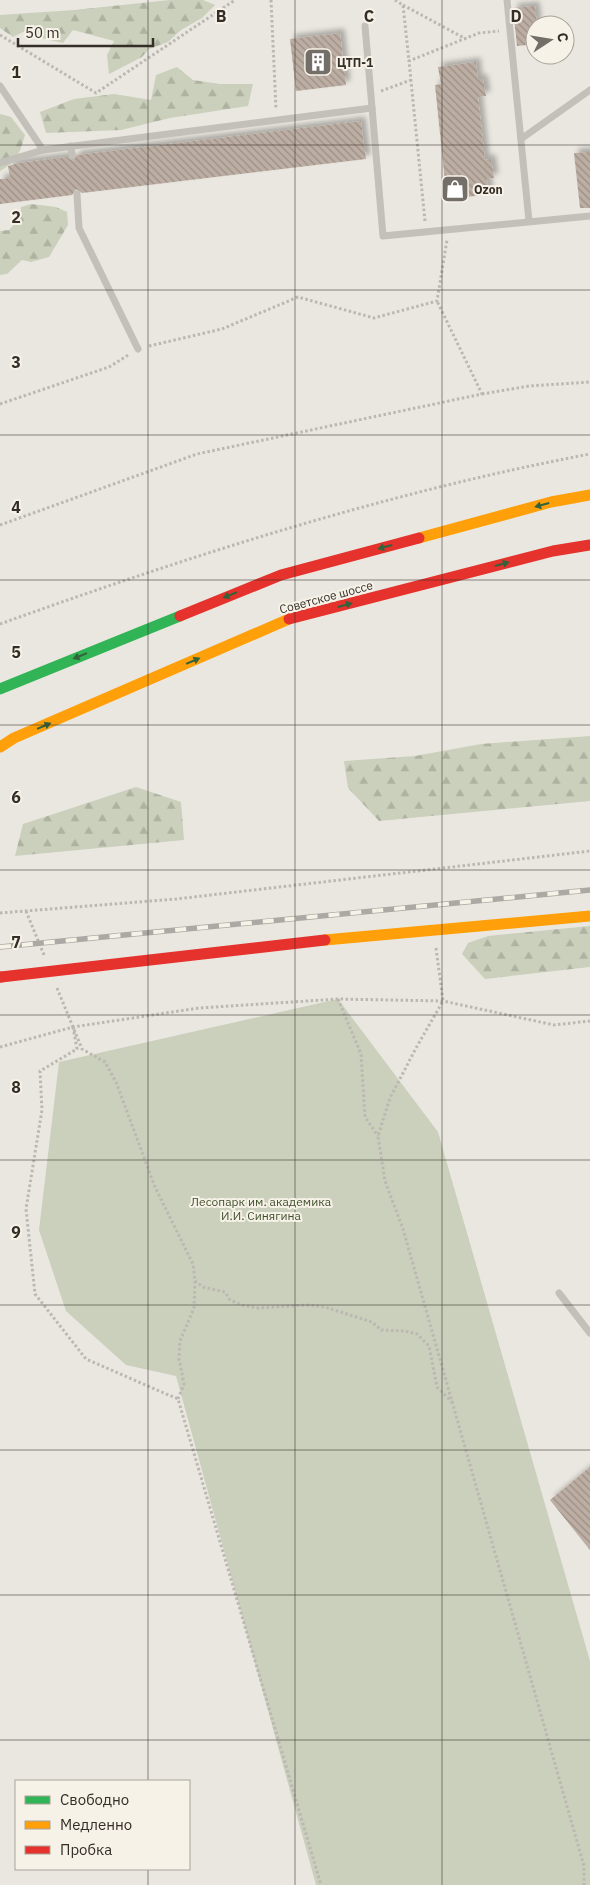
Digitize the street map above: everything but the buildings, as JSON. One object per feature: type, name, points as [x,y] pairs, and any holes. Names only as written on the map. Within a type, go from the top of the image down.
[{"type":"main road","points":[[0,689],[281,575],[551,502],[590,495]]},
{"type":"main road","name":"Советское шоссе","points":[[0,747],[14,738],[287,620],[553,551],[590,545]]},
{"type":"main road","points":[[0,977],[434,929],[590,916]]},
{"type":"lane","points":[[507,0],[529,221]]},
{"type":"lane","points":[[365,26],[383,236],[590,216]]},
{"type":"lane","points":[[0,86],[43,150]]},
{"type":"lane","points":[[521,139],[590,90]]},
{"type":"lane","points":[[0,163],[43,150],[372,108]]},
{"type":"lane","points":[[71,146],[72,156]]},
{"type":"lane","points":[[77,194],[79,228],[138,349]]},
{"type":"lane","points":[[559,1292],[590,1333]]},
{"type":"path","points":[[0,35],[96,93],[235,0]]},
{"type":"path","points":[[271,0],[277,120]]},
{"type":"path","points":[[395,0],[466,39]]},
{"type":"path","points":[[403,5],[426,232]]},
{"type":"path","points":[[409,61],[479,33],[510,29]]},
{"type":"path","points":[[371,94],[411,80]]},
{"type":"path","points":[[448,230],[438,301],[482,394]]},
{"type":"path","points":[[0,404],[109,368],[138,349],[222,329],[298,297],[374,318],[438,301]]},
{"type":"path","points":[[0,525],[197,454],[482,394],[529,386],[590,382]]},
{"type":"path","points":[[0,624],[144,572],[317,520],[504,471],[590,454]]},
{"type":"path","points":[[0,913],[176,899],[590,850]]},
{"type":"path","points":[[378,1136],[390,1098],[443,1001],[434,929]]},
{"type":"path","points":[[338,999],[361,1054],[366,1116],[378,1136],[385,1181],[403,1229],[584,1866],[584,1885]]},
{"type":"path","points":[[0,1047],[73,1028],[199,1008],[338,999],[443,1001],[554,1025],[590,1021]]},
{"type":"path","points":[[73,1028],[82,1049],[104,1062],[116,1082],[156,1187],[193,1264],[195,1281],[194,1308],[180,1341],[179,1359],[184,1384],[178,1399],[321,1885]]},
{"type":"path","points":[[73,1028],[77,1049],[40,1071],[42,1110],[26,1209],[35,1294],[86,1359],[178,1399]]},
{"type":"path","points":[[195,1281],[203,1287],[224,1292],[230,1300],[242,1305],[271,1308],[306,1305],[325,1307],[372,1322],[381,1330],[405,1331],[417,1334],[429,1346],[438,1387],[452,1403]]},
{"type":"path","points":[[584,1866],[590,1870]]},
{"type":"green space","points":[[170,0],[203,0],[215,5],[202,18],[181,30],[168,42],[149,49],[142,57],[109,74],[107,55],[114,41],[73,30],[63,43],[45,39],[27,30],[13,37],[0,28],[0,15],[74,10]]},
{"type":"green space","points":[[177,67],[193,80],[220,84],[253,84],[248,106],[170,118],[121,130],[46,133],[40,112],[74,99],[114,94],[151,100],[156,75]]},
{"type":"green space","points":[[0,114],[11,117],[25,135],[17,156],[6,168],[0,171]]},
{"type":"green space","points":[[31,204],[56,207],[67,212],[68,225],[49,257],[31,262],[22,260],[7,274],[0,275],[0,231],[9,230],[20,218],[21,207]]},
{"type":"green space","points":[[590,736],[590,801],[379,821],[348,788],[344,761],[415,756],[481,744]]},
{"type":"green space","points":[[136,787],[181,802],[184,840],[15,856],[23,824]]},
{"type":"green space","points":[[590,926],[590,967],[485,979],[462,954],[468,943],[488,936]]},
{"type":"green space","name":"Лесопарк им. академика И.И. Синягина","points":[[338,999],[438,1132],[590,1661],[590,1885],[316,1885],[176,1376],[126,1365],[66,1311],[39,1230],[59,1062]]},
{"type":"railway","points":[[0,947],[590,890]]},
{"type":"traffic: fast","points":[[0,689],[180,616]]},
{"type":"traffic: slow","points":[[419,538],[551,502],[590,495]]},
{"type":"traffic: slow","points":[[0,747],[14,738],[289,619]]},
{"type":"traffic: slow","points":[[325,940],[590,916]]},
{"type":"traffic: jam","points":[[180,616],[281,575],[419,538]]},
{"type":"traffic: jam","points":[[289,619],[553,551],[590,545]]},
{"type":"traffic: jam","points":[[1,977],[325,940]]},
{"type":"place","name":"ЦТП-1","points":[[318,62]]},
{"type":"place","name":"Ozon","points":[[455,189]]}]
